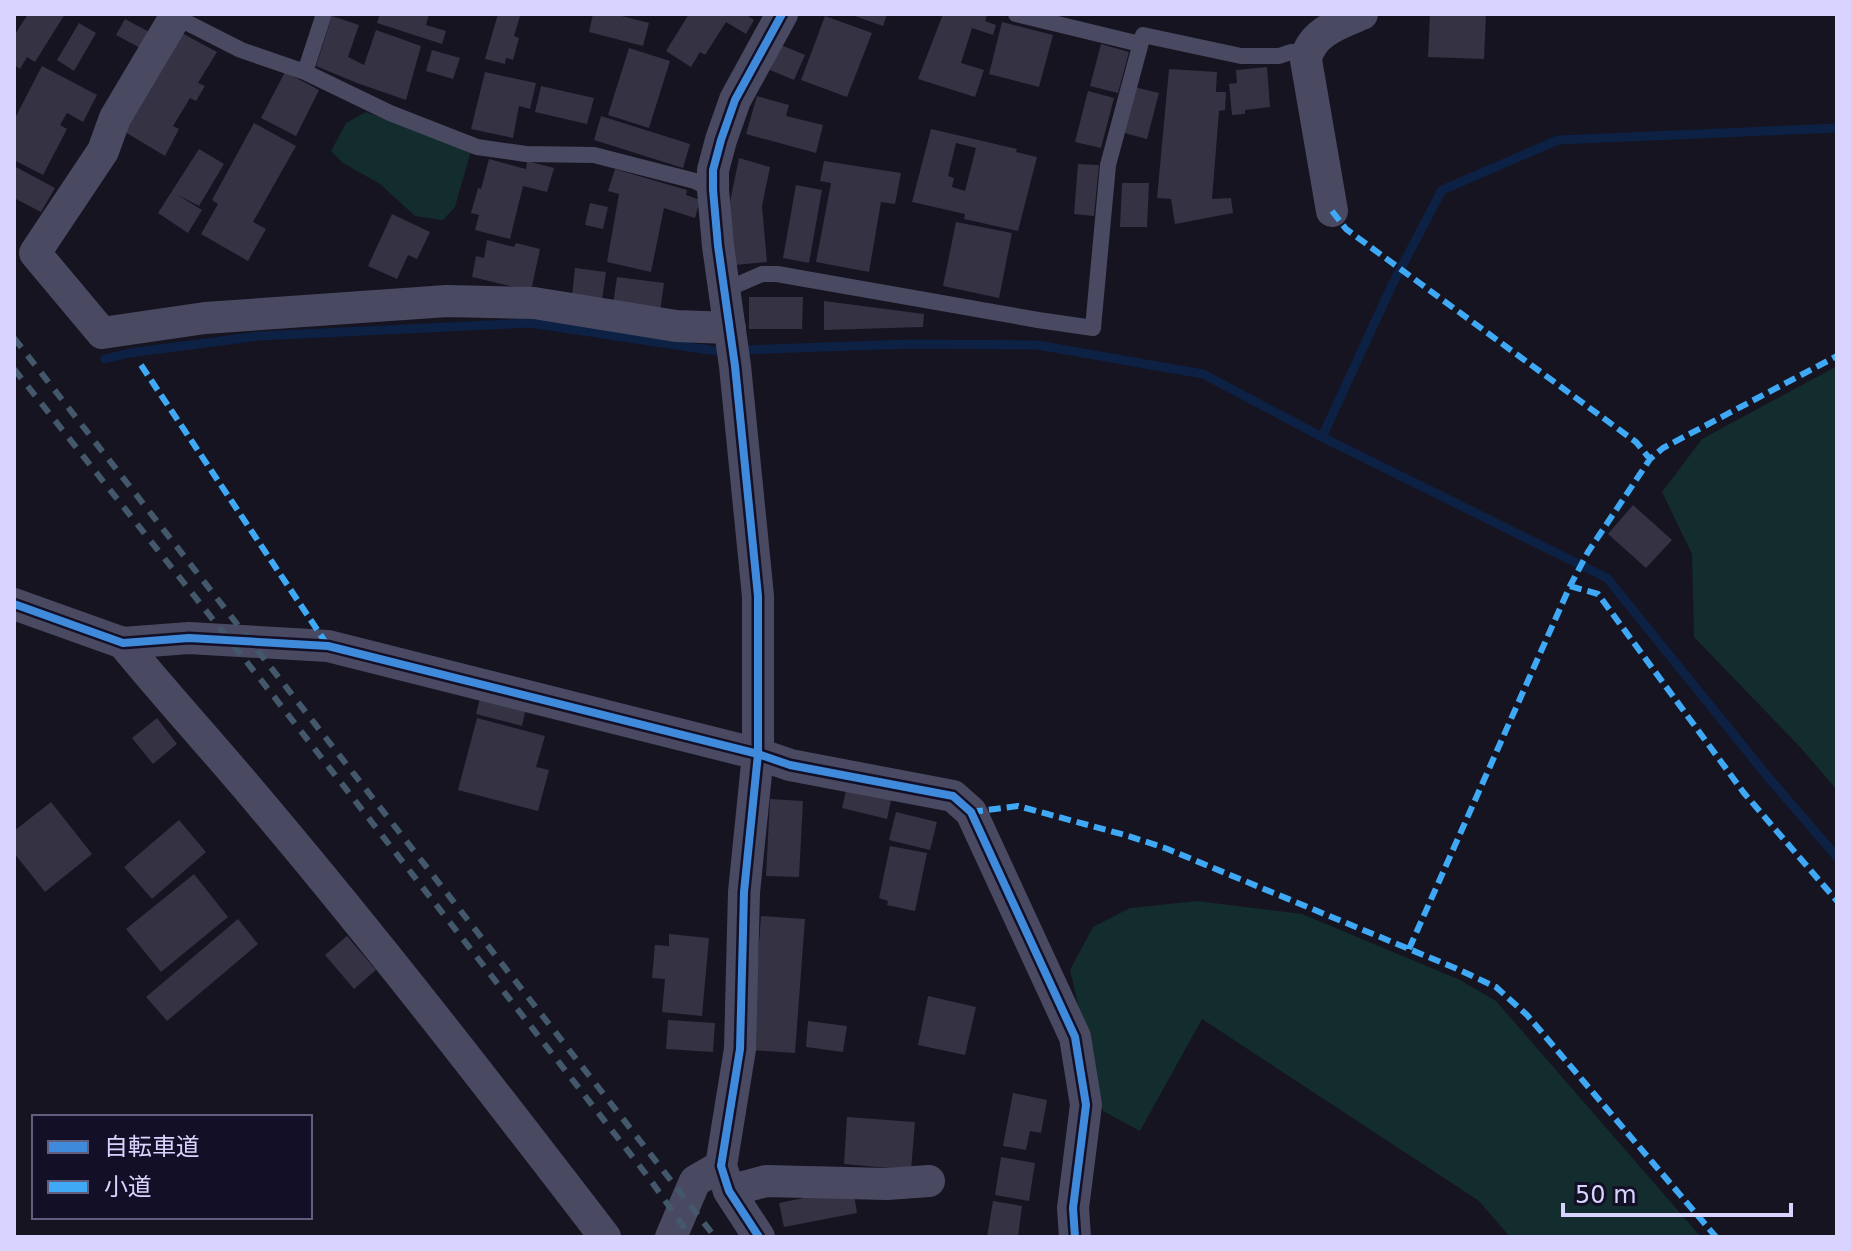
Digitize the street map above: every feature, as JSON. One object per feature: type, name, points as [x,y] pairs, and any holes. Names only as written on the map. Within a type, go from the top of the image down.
[{"type":"street","points":[[1332,211],[1307,68],[1307,51],[1328,29],[1362,14]]},
{"type":"street","points":[[173,15],[115,118],[103,151],[35,253],[102,333],[205,318],[447,301],[534,303],[676,326],[732,343]]},
{"type":"street","points":[[759,1237],[725,1178],[740,1049],[744,892],[758,754],[758,596],[732,343],[718,246],[713,170],[735,100],[779,15]]},
{"type":"street","points":[[14,604],[123,643],[189,638],[328,646],[758,754],[790,765],[953,796],[971,812],[1075,1037],[1086,1105],[1073,1208],[1075,1237]]},
{"type":"street","points":[[123,643],[261,804],[479,1074],[605,1237]]},
{"type":"street","points":[[671,1237],[695,1181],[725,1178],[887,1184],[929,1181]]},
{"type":"lane","points":[[305,72],[324,14]]},
{"type":"lane","points":[[1016,14],[1140,44]]},
{"type":"lane","points":[[173,15],[241,50],[305,72],[390,113],[477,147],[526,154],[594,155],[695,181],[713,190]]},
{"type":"lane","points":[[725,290],[762,274],[777,274],[1093,328],[1108,165],[1143,35],[1241,56],[1279,56],[1307,51]]},
{"type":"green space","points":[[366,112],[471,151],[455,207],[443,220],[415,216],[380,184],[343,163],[331,151],[346,123]]},
{"type":"green space","points":[[1837,366],[1837,790],[1694,637],[1692,554],[1662,492],[1702,439]]},
{"type":"green space","points":[[1197,901],[1302,914],[1460,980],[1496,1001],[1701,1237],[1510,1237],[1479,1201],[1202,1019],[1140,1131],[1103,1111],[1070,970],[1093,927],[1130,908]]},
{"type":"building","points":[[28,14],[65,14],[35,62],[27,57],[20,69],[14,65],[14,36]]},
{"type":"building","points":[[380,14],[429,14],[426,25],[446,31],[442,44],[377,23]]},
{"type":"building","points":[[498,14],[520,16],[514,36],[519,38],[513,60],[506,58],[505,64],[485,59]]},
{"type":"building","points":[[593,14],[614,14],[649,23],[643,46],[589,32]]},
{"type":"building","points":[[689,14],[745,14],[754,20],[746,34],[726,22],[705,55],[700,52],[691,67],[666,51]]},
{"type":"building","points":[[849,14],[887,14],[883,26]]},
{"type":"building","points":[[943,14],[987,15],[985,21],[996,25],[993,35],[972,28],[961,63],[984,70],[975,97],[918,79]]},
{"type":"building","points":[[1430,14],[1486,14],[1484,59],[1428,57]]},
{"type":"building","points":[[332,16],[359,25],[348,57],[364,65],[376,30],[421,46],[406,100],[316,66]]},
{"type":"building","points":[[825,16],[872,33],[847,97],[801,80]]},
{"type":"building","points":[[125,19],[153,34],[144,50],[116,35]]},
{"type":"building","points":[[1002,22],[1053,35],[1039,87],[989,74]]},
{"type":"building","points":[[79,23],[96,33],[74,71],[57,60]]},
{"type":"building","points":[[178,31],[217,52],[198,83],[205,86],[196,101],[190,98],[173,126],[179,129],[165,156],[125,132]]},
{"type":"building","points":[[1101,44],[1129,52],[1118,93],[1090,86]]},
{"type":"building","points":[[781,45],[805,55],[794,80],[770,70]]},
{"type":"building","points":[[629,48],[670,61],[649,128],[608,115]]},
{"type":"building","points":[[432,50],[460,58],[453,79],[426,71]]},
{"type":"building","points":[[42,66],[97,95],[83,122],[67,113],[60,125],[67,129],[43,175],[14,160],[14,120]]},
{"type":"building","points":[[1267,67],[1270,107],[1232,115],[1229,84],[1237,83],[1236,70]]},
{"type":"building","points":[[1169,69],[1217,72],[1216,92],[1226,92],[1225,110],[1219,111],[1212,199],[1231,198],[1233,213],[1175,224],[1171,199],[1157,198]]},
{"type":"building","points":[[285,72],[319,90],[296,136],[261,118]]},
{"type":"building","points":[[485,72],[536,83],[530,109],[519,106],[513,138],[471,129]]},
{"type":"building","points":[[541,86],[594,98],[587,124],[535,112]]},
{"type":"building","points":[[1130,86],[1159,93],[1147,139],[1117,131]]},
{"type":"building","points":[[1088,91],[1114,98],[1101,148],[1075,142]]},
{"type":"building","points":[[757,96],[789,105],[786,116],[823,125],[816,153],[746,134]]},
{"type":"building","points":[[601,116],[690,144],[683,168],[594,140]]},
{"type":"building","points":[[254,123],[296,146],[253,222],[266,229],[248,261],[201,234],[218,204],[212,200]]},
{"type":"building","points":[[931,129],[1017,149],[1016,152],[1037,157],[1018,231],[964,219],[965,214],[912,202]],"holes":[[[956,143],[976,148],[965,191],[952,187],[954,178],[948,176]]]},
{"type":"building","points":[[199,149],[224,164],[199,206],[176,194],[202,210],[188,233],[158,213]]},
{"type":"building","points":[[739,158],[770,167],[762,206],[767,262],[735,265],[729,207]]},
{"type":"building","points":[[489,159],[526,169],[527,161],[554,168],[547,192],[523,186],[510,239],[475,230],[479,215],[471,213]]},
{"type":"building","points":[[824,161],[901,173],[895,204],[881,202],[869,272],[816,262],[831,183],[820,181]]},
{"type":"building","points":[[1078,164],[1099,165],[1094,216],[1074,214]]},
{"type":"building","points":[[14,166],[55,188],[41,212],[14,198]]},
{"type":"building","points":[[615,169],[687,190],[686,195],[700,200],[695,218],[664,208],[651,272],[607,262],[619,194],[608,191]]},
{"type":"building","points":[[1122,183],[1149,183],[1147,227],[1120,227]]},
{"type":"building","points":[[796,185],[822,190],[809,263],[783,258]]},
{"type":"building","points":[[590,203],[608,207],[603,229],[585,225]]},
{"type":"building","points":[[392,214],[430,232],[417,259],[408,255],[397,279],[368,266]]},
{"type":"building","points":[[956,222],[1012,233],[999,298],[943,286]]},
{"type":"building","points":[[487,240],[540,249],[531,291],[472,277],[476,256],[484,258]]},
{"type":"building","points":[[575,268],[606,272],[602,300],[572,296]]},
{"type":"building","points":[[617,277],[664,283],[660,312],[613,304]]},
{"type":"building","points":[[749,297],[803,297],[802,329],[749,329]]},
{"type":"building","points":[[824,301],[924,314],[923,327],[824,330]]},
{"type":"building","points":[[1633,505],[1672,540],[1646,568],[1608,534]]},
{"type":"building","points":[[483,687],[528,699],[522,726],[476,714]]},
{"type":"building","points":[[157,718],[177,744],[153,764],[132,738]]},
{"type":"building","points":[[477,718],[545,736],[536,767],[549,770],[538,811],[458,790]]},
{"type":"building","points":[[849,777],[894,787],[887,819],[842,808]]},
{"type":"building","points":[[770,799],[803,801],[799,877],[766,876]]},
{"type":"building","points":[[51,802],[92,854],[45,892],[14,853],[14,831]]},
{"type":"building","points":[[896,812],[937,822],[930,850],[889,840]]},
{"type":"building","points":[[179,820],[206,852],[152,899],[124,867]]},
{"type":"building","points":[[890,846],[927,853],[915,911],[887,905],[888,901],[879,898]]},
{"type":"building","points":[[194,874],[228,917],[161,972],[126,929]]},
{"type":"building","points":[[761,916],[805,919],[795,1053],[751,1050]]},
{"type":"building","points":[[238,919],[258,944],[167,1021],[146,997]]},
{"type":"building","points":[[669,934],[709,938],[702,1016],[662,1012],[665,979],[652,978],[655,945],[669,946]]},
{"type":"building","points":[[347,936],[376,970],[354,989],[325,955]]},
{"type":"building","points":[[928,996],[976,1007],[965,1055],[918,1045]]},
{"type":"building","points":[[668,1020],[715,1023],[713,1052],[666,1049]]},
{"type":"building","points":[[808,1021],[847,1026],[843,1052],[806,1047]]},
{"type":"building","points":[[1013,1093],[1047,1100],[1041,1133],[1030,1131],[1026,1150],[1003,1146]]},
{"type":"building","points":[[847,1117],[915,1122],[911,1170],[844,1164]]},
{"type":"building","points":[[1001,1157],[1035,1163],[1029,1201],[995,1195]]},
{"type":"building","points":[[853,1188],[857,1213],[784,1227],[779,1203]]},
{"type":"building","points":[[993,1201],[1022,1206],[1018,1237],[987,1237]]},
{"type":"waterway","points":[[1322,437],[1392,285],[1442,190],[1558,140],[1837,128]]},
{"type":"waterway","points":[[105,359],[259,336],[530,323],[716,351],[909,344],[1037,345],[1203,374],[1322,437],[1607,578],[1837,857]]},
{"type":"railway","points":[[14,338],[715,1237]]},
{"type":"railway","points":[[14,369],[261,680],[649,1178],[691,1237]]},
{"type":"marked path","points":[[1332,211],[1346,229],[1636,442],[1650,459]]},
{"type":"marked path","points":[[1409,949],[1570,586],[1588,552],[1650,459],[1663,448],[1837,356]]},
{"type":"marked path","points":[[141,365],[328,646]]},
{"type":"marked path","points":[[1570,586],[1598,594],[1744,793],[1837,901]]},
{"type":"marked path","points":[[971,812],[1018,806],[1165,848],[1496,987],[1527,1015],[1716,1237]]},
{"type":"cycle path","points":[[759,1237],[729,1191],[721,1166],[740,1049],[744,892],[758,754],[758,596],[735,366],[718,246],[713,170],[735,100],[782,14]]},
{"type":"cycle path","points":[[14,604],[123,643],[189,638],[328,646],[758,754],[790,765],[953,796],[971,812],[1075,1037],[1086,1105],[1073,1208],[1075,1237]]}]
